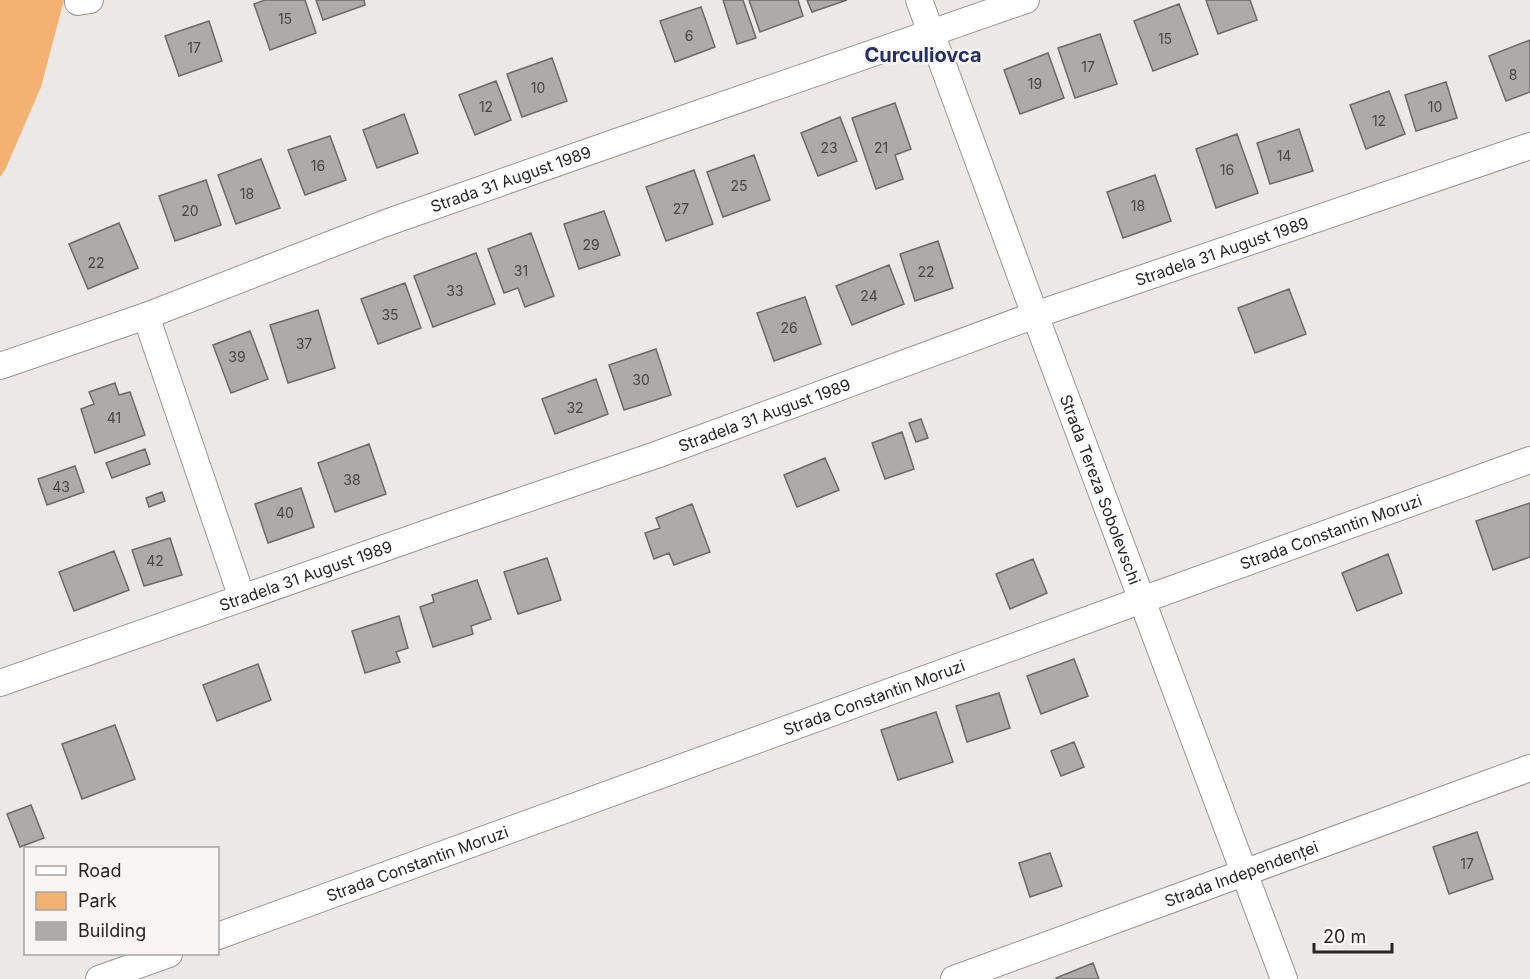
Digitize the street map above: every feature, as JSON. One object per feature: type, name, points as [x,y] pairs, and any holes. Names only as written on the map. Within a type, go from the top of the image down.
[{"type":"street","name":"Strada Tereza Sobolevschi","points":[[919,0],[1284,979]]},
{"type":"street","name":"Strada 31 August 1989","points":[[0,366],[146,316],[383,224],[1026,0]]},
{"type":"street","name":"Stradela 31 August 1989","points":[[0,684],[656,455],[1035,315],[1530,146]]},
{"type":"street","points":[[146,316],[242,598]]},
{"type":"street","name":"Strada Constantin Moruzi","points":[[219,936],[1530,460]]},
{"type":"street","name":"Strada Independenței","points":[[954,979],[1530,768]]},
{"type":"street","points":[[99,979],[167,955]]},
{"type":"green space","points":[[0,0],[64,0],[41,87],[0,177]]},
{"type":"building","points":[[265,0],[305,0],[316,33],[270,50],[254,4]]},
{"type":"building","points":[[316,0],[364,0],[365,5],[323,20]]},
{"type":"building","points":[[723,0],[743,0],[756,38],[737,44]]},
{"type":"building","points":[[749,0],[798,0],[803,16],[760,32]]},
{"type":"building","points":[[807,0],[847,0],[812,12]]},
{"type":"building","points":[[1206,0],[1250,0],[1257,20],[1218,34]]},
{"type":"building","points":[[1179,4],[1198,54],[1153,71],[1134,21]]},
{"type":"building","points":[[701,7],[715,47],[675,62],[660,21]]},
{"type":"building","points":[[209,21],[222,61],[179,76],[165,36]]},
{"type":"building","points":[[1100,34],[1117,84],[1075,98],[1058,48]]},
{"type":"building","points":[[1530,40],[1530,92],[1506,101],[1489,56]]},
{"type":"building","points":[[1048,53],[1064,98],[1020,114],[1004,70]]},
{"type":"building","points":[[552,58],[567,101],[522,117],[507,74]]},
{"type":"building","points":[[496,81],[511,120],[475,135],[459,95]]},
{"type":"building","points":[[1446,82],[1457,118],[1416,131],[1405,95]]},
{"type":"building","points":[[1389,91],[1405,134],[1366,149],[1350,105]]},
{"type":"building","points":[[895,103],[911,149],[895,155],[903,179],[876,189],[852,118]]},
{"type":"building","points":[[404,114],[418,153],[377,168],[363,130]]},
{"type":"building","points":[[840,117],[857,161],[818,176],[801,133]]},
{"type":"building","points":[[1299,129],[1313,171],[1270,184],[1257,143]]},
{"type":"building","points":[[1237,134],[1258,193],[1216,208],[1196,149]]},
{"type":"building","points":[[330,136],[346,180],[305,195],[288,150]]},
{"type":"building","points":[[754,155],[770,200],[723,217],[707,172]]},
{"type":"building","points":[[261,159],[280,208],[236,224],[218,175]]},
{"type":"building","points":[[694,170],[713,224],[666,241],[646,187]]},
{"type":"building","points":[[1155,175],[1171,221],[1123,238],[1107,192]]},
{"type":"building","points":[[206,180],[221,225],[175,241],[159,196]]},
{"type":"building","points":[[604,211],[620,255],[579,269],[564,224]]},
{"type":"building","points":[[119,223],[138,268],[88,289],[69,244]]},
{"type":"building","points":[[531,233],[554,296],[525,307],[518,288],[504,293],[488,249]]},
{"type":"building","points":[[938,241],[953,288],[915,301],[900,254]]},
{"type":"building","points":[[476,253],[495,304],[433,327],[414,276]]},
{"type":"building","points":[[889,265],[904,304],[852,325],[836,286]]},
{"type":"building","points":[[405,283],[421,328],[378,344],[361,299]]},
{"type":"building","points":[[1289,289],[1306,334],[1255,353],[1238,308]]},
{"type":"building","points":[[805,297],[821,344],[774,361],[757,313]]},
{"type":"building","points":[[318,310],[335,368],[288,383],[270,325]]},
{"type":"building","points":[[250,331],[268,379],[231,393],[213,345]]},
{"type":"building","points":[[656,349],[671,395],[624,410],[609,365]]},
{"type":"building","points":[[596,379],[608,414],[555,434],[542,399]]},
{"type":"building","points":[[115,383],[119,395],[130,392],[145,435],[95,453],[81,409],[94,404],[89,392]]},
{"type":"building","points":[[921,419],[928,438],[916,442],[909,423]]},
{"type":"building","points":[[902,432],[914,469],[885,479],[872,443]]},
{"type":"building","points":[[369,444],[386,494],[335,512],[318,463]]},
{"type":"building","points":[[145,449],[150,464],[112,478],[106,463]]},
{"type":"building","points":[[825,458],[839,490],[797,507],[784,475]]},
{"type":"building","points":[[75,466],[84,492],[47,505],[38,479]]},
{"type":"building","points":[[301,488],[314,527],[268,543],[255,504]]},
{"type":"building","points":[[162,492],[165,501],[149,507],[146,498]]},
{"type":"building","points":[[1530,503],[1530,557],[1493,570],[1476,521]]},
{"type":"building","points":[[692,504],[710,552],[674,565],[669,553],[654,559],[645,533],[660,528],[656,518]]},
{"type":"building","points":[[170,538],[182,575],[144,586],[132,550]]},
{"type":"building","points":[[114,551],[129,590],[74,611],[59,572]]},
{"type":"building","points":[[1388,554],[1402,593],[1357,611],[1342,573]]},
{"type":"building","points":[[547,558],[561,600],[518,614],[504,572]]},
{"type":"building","points":[[1033,559],[1047,593],[1010,609],[996,574]]},
{"type":"building","points":[[477,580],[491,619],[471,626],[473,634],[433,647],[420,607],[434,602],[432,595]]},
{"type":"building","points":[[399,616],[408,648],[396,652],[400,662],[365,673],[352,631]]},
{"type":"building","points":[[1074,659],[1088,696],[1041,714],[1027,676]]},
{"type":"building","points":[[258,664],[271,700],[217,721],[203,685]]},
{"type":"building","points":[[999,693],[1010,728],[967,742],[956,706]]},
{"type":"building","points":[[936,712],[953,762],[898,780],[881,730]]},
{"type":"building","points":[[115,725],[135,779],[82,799],[62,744]]},
{"type":"building","points":[[1074,742],[1084,767],[1061,776],[1051,751]]},
{"type":"building","points":[[31,805],[44,838],[20,847],[7,814]]},
{"type":"building","points":[[1477,832],[1493,879],[1449,894],[1433,847]]},
{"type":"building","points":[[1050,853],[1062,886],[1030,897],[1019,863]]},
{"type":"building","points":[[1093,963],[1099,979],[1056,979],[1056,978]]},
{"type":"district","name":"Curculiovca","points":[[923,55]]}]
